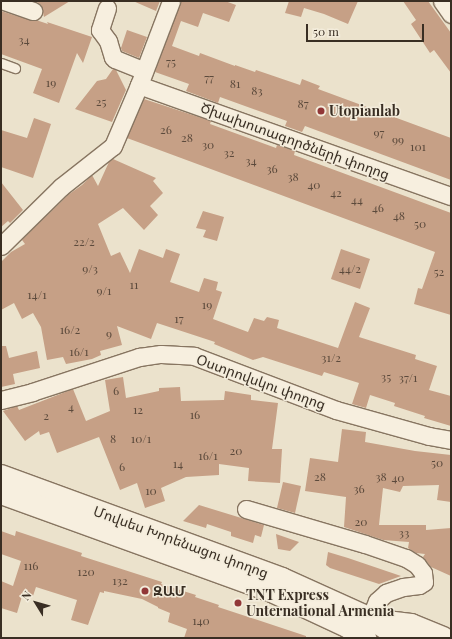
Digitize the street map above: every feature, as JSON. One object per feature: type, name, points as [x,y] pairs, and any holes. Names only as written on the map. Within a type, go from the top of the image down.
[{"type":"main road","name":"Մովսես Խորենացու փողոց","points":[[1,476],[282,579],[370,629]]},
{"type":"main road","name":"Մովսես Խորենացու փողոց","points":[[1,493],[274,592],[347,626],[370,629],[401,638]]},
{"type":"main road","points":[[370,629],[411,625],[444,638]]},
{"type":"street","points":[[4,1],[33,11]]},
{"type":"street","points":[[1,246],[61,187],[113,146],[142,78],[171,1]]},
{"type":"street","points":[[442,1],[451,14]]},
{"type":"street","name":"Ծխախոտագործների փողոց","points":[[107,8],[100,30],[108,41],[113,57],[115,60],[142,78],[451,196]]},
{"type":"street","name":"Օստրովսկու փողոց","points":[[1,400],[32,392],[139,358],[161,354],[194,356],[336,410],[429,436],[451,440]]},
{"type":"street","points":[[246,510],[365,544],[406,558],[417,565],[423,573],[424,582],[419,585],[403,587],[386,593],[377,601],[370,629]]},
{"type":"lane","points":[[1,63],[15,68]]},
{"type":"building","points":[[36,1],[70,1],[44,17],[41,5]]},
{"type":"building","points":[[133,1],[160,1],[156,11]]},
{"type":"building","points":[[181,1],[225,1],[236,5],[229,22],[203,13],[198,27],[181,21],[172,46],[199,56],[200,53],[235,66],[255,72],[256,70],[300,85],[302,79],[320,86],[318,89],[451,138],[451,180],[305,126],[302,132],[285,126],[287,121],[220,97],[218,103],[186,91],[189,84],[155,72]]},
{"type":"building","points":[[289,1],[358,1],[348,24],[304,8],[301,17],[285,13]]},
{"type":"building","points":[[403,1],[428,1],[451,33],[451,73],[434,50],[430,53],[411,24],[416,20]]},
{"type":"building","points":[[1,11],[48,24],[47,22],[92,37],[83,63],[77,53],[59,103],[33,93],[42,69],[1,54]]},
{"type":"building","points":[[127,30],[147,37],[139,58],[122,51],[121,48]]},
{"type":"building","points":[[113,69],[116,70],[126,90],[112,122],[75,109],[97,81],[106,79]]},
{"type":"building","points":[[144,99],[211,121],[210,124],[276,148],[277,145],[295,151],[294,155],[451,213],[451,315],[414,304],[418,288],[422,289],[435,252],[127,138]]},
{"type":"building","points":[[34,118],[51,124],[33,178],[1,167],[1,130],[27,138]]},
{"type":"building","points":[[113,159],[156,178],[153,181],[163,193],[150,206],[158,215],[144,230],[123,208],[98,224],[111,256],[120,252],[130,273],[139,249],[163,258],[166,249],[180,254],[170,282],[199,292],[204,278],[218,282],[216,290],[222,292],[213,319],[248,332],[254,318],[264,321],[267,317],[279,320],[277,328],[338,348],[355,302],[370,308],[359,337],[416,355],[415,359],[437,366],[429,390],[451,396],[451,426],[424,418],[425,416],[394,406],[395,403],[370,395],[366,408],[352,404],[359,383],[324,372],[322,376],[263,357],[253,360],[214,344],[215,342],[157,323],[151,339],[117,326],[122,345],[100,351],[101,355],[92,359],[66,364],[63,357],[47,360],[41,327],[33,313],[22,319],[14,303],[1,310],[1,262],[11,252],[25,244],[22,240],[68,195],[82,185],[92,175],[98,186],[109,162]]},
{"type":"building","points":[[1,182],[23,210],[10,223],[8,221],[1,227]]},
{"type":"building","points":[[203,211],[224,217],[217,241],[203,237],[206,230],[196,228]]},
{"type":"building","points":[[341,249],[370,259],[360,289],[331,279]]},
{"type":"building","points":[[1,346],[6,346],[9,358],[37,351],[40,368],[13,374],[15,384],[1,387]]},
{"type":"building","points":[[123,377],[126,398],[159,391],[159,388],[180,387],[181,401],[224,400],[225,391],[251,395],[251,400],[278,403],[272,449],[282,449],[280,483],[248,481],[249,468],[219,464],[219,475],[186,477],[161,488],[165,501],[145,508],[137,483],[120,490],[99,437],[57,453],[49,432],[40,435],[39,431],[25,441],[3,411],[17,406],[19,410],[73,389],[86,421],[110,411],[105,380]]},
{"type":"building","points":[[342,429],[366,432],[365,442],[415,451],[451,455],[451,502],[437,500],[439,485],[403,486],[400,492],[383,488],[379,525],[426,525],[426,530],[451,528],[451,576],[431,567],[423,557],[425,554],[416,553],[408,548],[409,542],[383,540],[344,527],[346,497],[305,491],[310,458],[338,462]]},
{"type":"building","points":[[283,482],[301,486],[295,513],[277,508]]},
{"type":"building","points":[[199,505],[264,525],[261,537],[255,535],[253,543],[231,536],[231,532],[207,524],[206,528],[183,521]]},
{"type":"building","points":[[1,531],[15,536],[16,531],[82,553],[81,556],[162,582],[161,584],[196,595],[195,597],[219,605],[218,607],[306,636],[306,638],[184,638],[187,629],[168,622],[170,613],[142,599],[104,591],[104,593],[100,592],[88,625],[71,620],[77,600],[36,587],[33,596],[23,593],[17,613],[1,608],[1,581],[13,586],[21,561],[1,554]]},
{"type":"building","points":[[276,534],[299,542],[290,551],[278,549]]},
{"type":"building","points":[[328,552],[401,576],[379,584],[330,568],[326,565]]},
{"type":"place","name":"Utopianlab","points":[[321,111]]},
{"type":"place","name":"ԶԱՄ","points":[[145,591]]},
{"type":"place","name":"TNT Express Unternational Armenia","points":[[238,603]]}]
